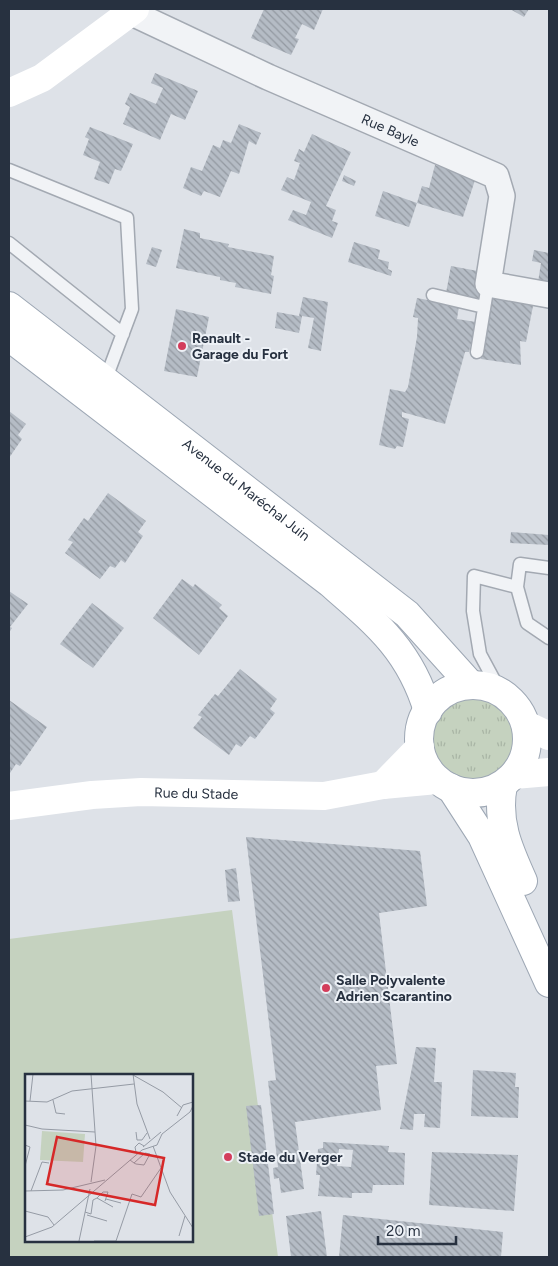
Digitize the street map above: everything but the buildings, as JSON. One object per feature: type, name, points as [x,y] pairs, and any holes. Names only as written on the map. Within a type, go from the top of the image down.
[{"type":"main road","points":[[9,93],[42,78],[132,11]]},
{"type":"main road","name":"Avenue du Maréchal Juin","points":[[9,306],[407,614],[471,685]]},
{"type":"main road","name":"Avenue du Maréchal Juin","points":[[9,338],[330,583],[380,627],[414,671],[428,711]]},
{"type":"main road","points":[[549,936],[519,872],[503,828],[499,804],[509,780],[537,730],[501,693],[487,687],[471,685],[454,689],[439,698],[428,711],[421,728],[420,746],[423,759],[482,836],[549,983]]},
{"type":"main road","points":[[383,785],[420,746]]},
{"type":"main road","points":[[444,784],[464,792],[477,793],[509,780],[549,772]]},
{"type":"main road","name":"Rue du Stade","points":[[9,806],[82,796],[141,792],[324,796],[383,785],[444,784]]},
{"type":"street","name":"Rue Bayle","points":[[132,11],[268,77],[496,176],[502,196],[486,296]]},
{"type":"street","points":[[486,296],[549,295]]},
{"type":"lane","points":[[9,170],[127,218],[132,310],[105,381]]},
{"type":"lane","points":[[9,243],[123,334]]},
{"type":"lane","points":[[433,296],[486,296],[477,352]]},
{"type":"lane","points":[[549,568],[520,564],[517,587],[527,623],[549,638]]},
{"type":"lane","points":[[501,693],[480,654],[473,611],[474,576],[517,587]]},
{"type":"green space","points":[[471,685],[494,691],[512,702],[524,720],[527,744],[523,760],[511,774],[488,789],[471,794],[456,789],[432,772],[425,765],[419,745],[420,734],[427,713],[439,697],[454,689]]},
{"type":"green space","name":"Stade du Verger","points":[[232,910],[278,1257],[9,1257],[9,939]]},
{"type":"place","name":"Renault - Garage du Fort","points":[[182,346]]},
{"type":"place","name":"Salle Polyvalente Adrien Scarantino","points":[[326,988]]},
{"type":"place","name":"Stade du Verger","points":[[228,1157]]}]
